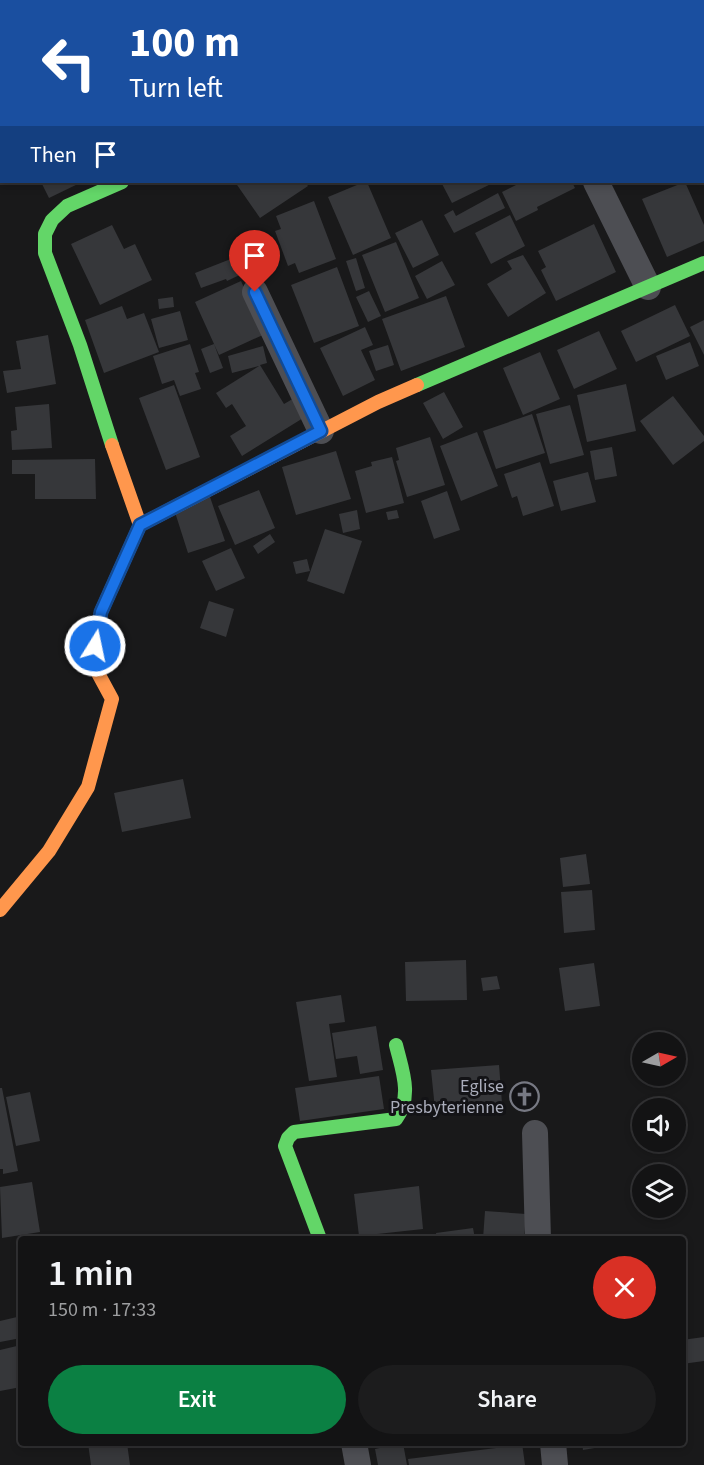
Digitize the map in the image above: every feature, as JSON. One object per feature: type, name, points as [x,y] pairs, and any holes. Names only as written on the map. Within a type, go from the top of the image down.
[{"type":"street","points":[[120,183],[67,206],[52,220],[45,234],[45,253],[80,345],[140,525]]},
{"type":"street","points":[[596,183],[648,287]]},
{"type":"street","points":[[0,909],[49,851],[88,787],[112,699],[92,662],[101,612],[140,525],[378,402],[704,263]]},
{"type":"street","points":[[255,292],[321,431]]},
{"type":"street","points":[[319,1236],[285,1146],[288,1138],[294,1132],[396,1119],[405,1110],[407,1095],[396,1045]]},
{"type":"street","points":[[535,1132],[538,1236]]},
{"type":"street","points":[[355,1446],[358,1465]]},
{"type":"street","points":[[553,1446],[555,1465]]},
{"type":"building","points":[[42,183],[80,183],[49,198]]},
{"type":"building","points":[[236,183],[306,183],[308,186],[260,218]]},
{"type":"building","points":[[362,183],[367,183],[391,238],[353,255],[328,197]]},
{"type":"building","points":[[442,183],[493,183],[452,203]]},
{"type":"building","points":[[520,183],[572,183],[575,188],[537,207],[538,210],[516,221],[502,192]]},
{"type":"building","points":[[685,183],[704,225],[704,241],[667,257],[642,199]]},
{"type":"building","points":[[498,193],[505,208],[454,233],[444,215],[453,210],[456,216]]},
{"type":"building","points":[[314,201],[336,259],[299,273],[295,263],[288,266],[275,231],[281,229],[276,216]]},
{"type":"building","points":[[510,215],[525,246],[491,264],[475,233]]},
{"type":"building","points":[[422,220],[439,255],[413,268],[395,233]]},
{"type":"building","points":[[594,224],[616,272],[556,301],[541,270],[546,267],[538,251]]},
{"type":"building","points":[[112,225],[124,249],[135,244],[152,280],[100,305],[71,244]]},
{"type":"building","points":[[396,242],[419,298],[385,312],[362,255]]},
{"type":"building","points":[[241,255],[248,271],[227,281],[226,279],[201,288],[195,273]]},
{"type":"building","points":[[523,255],[546,293],[508,317],[487,284],[512,269],[507,261]]},
{"type":"building","points":[[356,258],[365,288],[356,291],[346,261]]},
{"type":"building","points":[[442,261],[455,285],[427,299],[415,276]]},
{"type":"building","points":[[337,267],[359,326],[314,343],[291,285]]},
{"type":"building","points":[[241,281],[265,334],[219,355],[195,302]]},
{"type":"building","points":[[369,291],[381,316],[368,322],[356,297]]},
{"type":"building","points":[[446,296],[465,347],[401,371],[382,319]]},
{"type":"building","points":[[173,297],[174,307],[159,309],[158,299]]},
{"type":"building","points":[[675,305],[690,336],[636,362],[621,331]]},
{"type":"building","points":[[122,306],[127,319],[144,313],[159,352],[104,373],[85,320]]},
{"type":"building","points":[[180,311],[188,340],[159,348],[151,319]]},
{"type":"building","points":[[704,320],[704,355],[690,327]]},
{"type":"building","points":[[365,327],[373,345],[361,350],[375,380],[343,396],[320,348]]},
{"type":"building","points":[[599,331],[617,369],[574,389],[557,350]]},
{"type":"building","points":[[48,335],[56,384],[7,393],[3,371],[21,369],[16,341]]},
{"type":"building","points":[[690,342],[699,366],[666,380],[656,356]]},
{"type":"building","points":[[190,344],[199,372],[195,373],[201,389],[180,396],[174,380],[162,384],[153,356]]},
{"type":"building","points":[[214,344],[223,368],[210,373],[201,349]]},
{"type":"building","points":[[388,345],[394,365],[376,371],[369,351]]},
{"type":"building","points":[[263,346],[267,363],[260,365],[284,404],[296,397],[308,415],[242,456],[230,436],[246,426],[232,404],[226,408],[216,393],[259,366],[232,373],[228,356]]},
{"type":"building","points":[[540,352],[560,399],[523,415],[503,368]]},
{"type":"building","points":[[626,384],[636,431],[587,442],[577,395]]},
{"type":"building","points":[[174,385],[200,457],[166,470],[139,398]]},
{"type":"building","points":[[444,392],[463,427],[443,439],[423,403]]},
{"type":"building","points":[[673,396],[704,436],[704,441],[673,465],[640,421]]},
{"type":"building","points":[[49,404],[52,448],[12,450],[11,431],[17,430],[15,407]]},
{"type":"building","points":[[570,405],[584,455],[550,464],[536,414]]},
{"type":"building","points":[[532,414],[545,453],[496,469],[483,431]]},
{"type":"building","points":[[477,432],[498,486],[461,501],[440,446]]},
{"type":"building","points":[[430,437],[445,485],[407,497],[396,461],[399,460],[396,448]]},
{"type":"building","points":[[612,447],[617,476],[595,480],[590,451]]},
{"type":"building","points":[[336,451],[351,499],[296,515],[282,467]]},
{"type":"building","points":[[392,457],[404,503],[366,513],[355,471],[372,466],[371,462]]},
{"type":"building","points":[[95,459],[96,499],[35,499],[35,474],[12,474],[12,460]]},
{"type":"building","points":[[540,462],[554,506],[523,516],[517,496],[512,498],[504,474]]},
{"type":"building","points":[[588,472],[596,502],[561,511],[553,481]]},
{"type":"building","points":[[259,490],[275,528],[235,545],[218,506]]},
{"type":"building","points":[[447,491],[460,530],[434,539],[421,501]]},
{"type":"building","points":[[209,494],[225,541],[188,553],[173,506]]},
{"type":"building","points":[[357,510],[360,529],[343,533],[339,514]]},
{"type":"building","points":[[397,510],[399,518],[388,520],[386,512]]},
{"type":"building","points":[[325,529],[362,541],[344,594],[307,581]]},
{"type":"building","points":[[270,534],[275,542],[258,554],[253,546]]},
{"type":"building","points":[[231,548],[245,578],[216,591],[202,561]]},
{"type":"building","points":[[307,559],[310,571],[296,574],[293,562]]},
{"type":"building","points":[[209,601],[234,609],[226,637],[200,628]]},
{"type":"building","points":[[183,779],[191,818],[122,832],[114,793]]},
{"type":"building","points":[[586,854],[590,884],[563,887],[560,858]]},
{"type":"building","points":[[592,890],[595,930],[564,933],[561,892]]},
{"type":"building","points":[[466,960],[467,1000],[406,1001],[405,962]]},
{"type":"building","points":[[594,963],[600,1006],[565,1011],[559,968]]},
{"type":"building","points":[[497,976],[500,989],[483,991],[481,978]]},
{"type":"building","points":[[341,995],[345,1022],[329,1024],[337,1077],[309,1081],[296,1002]]},
{"type":"building","points":[[376,1026],[383,1070],[360,1074],[357,1056],[336,1059],[332,1033]]},
{"type":"building","points":[[499,1065],[502,1103],[435,1109],[431,1070]]},
{"type":"building","points":[[379,1076],[384,1109],[300,1121],[295,1088]]},
{"type":"building","points":[[0,1088],[2,1088],[18,1171],[3,1174],[3,1169],[0,1169]]},
{"type":"building","points":[[30,1092],[40,1141],[16,1146],[6,1097]]},
{"type":"building","points":[[32,1182],[40,1232],[2,1238],[0,1187]]},
{"type":"building","points":[[419,1186],[423,1229],[359,1236],[354,1194]]},
{"type":"building","points":[[485,1211],[526,1214],[524,1236],[483,1236]]},
{"type":"building","points":[[473,1228],[474,1236],[436,1236],[436,1233]]},
{"type":"building","points":[[17,1317],[18,1339],[0,1342],[0,1321]]},
{"type":"building","points":[[704,1337],[704,1361],[686,1363],[686,1339]]},
{"type":"building","points":[[18,1346],[18,1388],[0,1391],[0,1350]]},
{"type":"building","points":[[88,1446],[127,1446],[130,1465],[91,1465]]},
{"type":"building","points":[[404,1446],[407,1465],[378,1465],[375,1449]]},
{"type":"building","points":[[496,1446],[522,1446],[525,1465],[409,1465],[408,1459],[496,1448]]},
{"type":"building","points":[[582,1446],[606,1446],[583,1450]]},
{"type":"traffic: fast","points":[[112,445],[80,345],[45,253],[45,234],[52,220],[67,206],[120,183]]},
{"type":"traffic: fast","points":[[417,385],[704,263]]},
{"type":"traffic: fast","points":[[319,1236],[285,1146],[288,1138],[294,1132],[396,1119],[401,1110],[405,1092],[396,1045]]},
{"type":"traffic: slow","points":[[140,525],[378,402],[417,385]]},
{"type":"traffic: slow","points":[[0,910],[49,851],[88,787],[112,699],[92,662],[101,612],[140,525],[112,445]]},
{"type":"place","name":"Eglise Presbyterienne","points":[[525,1096]]},
{"type":"route","points":[[95,646],[101,612],[140,525],[321,431],[255,292]]}]
